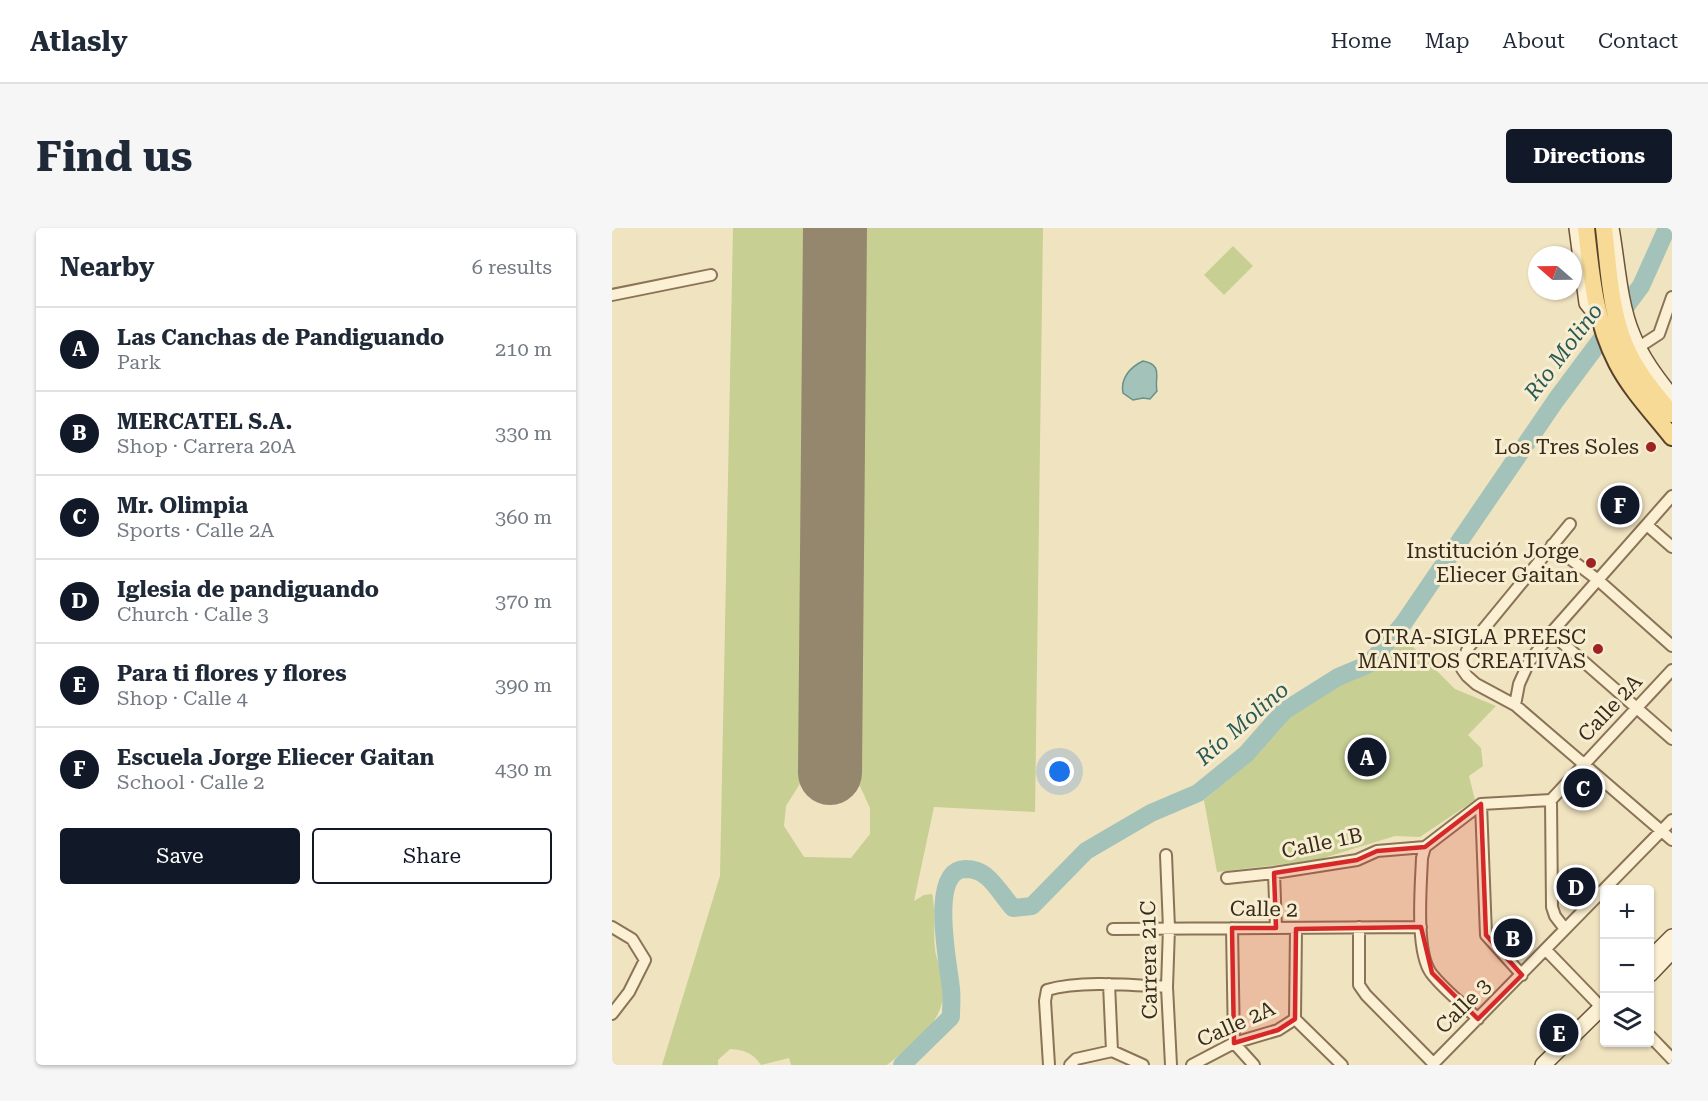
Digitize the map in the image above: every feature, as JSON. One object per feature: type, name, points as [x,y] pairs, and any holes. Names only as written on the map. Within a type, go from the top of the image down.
[{"type":"main road","points":[[1577,228],[1587,303],[1612,310]]},
{"type":"main road","points":[[1586,228],[1591,275],[1612,310],[1621,339],[1616,362],[1634,390],[1672,437]]},
{"type":"main road","points":[[1604,228],[1612,310],[1621,339],[1647,384],[1672,414]]},
{"type":"main road","points":[[1611,228],[1612,310]]},
{"type":"main road","points":[[1621,339],[1639,347],[1653,373],[1672,397]]},
{"type":"main road","points":[[1654,963],[1672,937]]},
{"type":"main road","points":[[1654,964],[1672,951]]},
{"type":"main road","points":[[1543,1065],[1600,1013]]},
{"type":"main road","points":[[1558,1065],[1600,1014]]},
{"type":"street","points":[[612,295],[711,275]]},
{"type":"street","points":[[1639,347],[1659,334],[1672,297]]},
{"type":"street","points":[[1515,705],[1519,684],[1529,662],[1551,633],[1672,496]]},
{"type":"street","points":[[1570,524],[1468,648],[1462,669],[1476,684],[1515,705],[1672,840]]},
{"type":"street","points":[[1648,525],[1672,547]]},
{"type":"street","points":[[1552,545],[1598,580],[1672,646]]},
{"type":"street","points":[[1551,633],[1672,739]]},
{"type":"street","name":"Calle 2A","points":[[1551,800],[1672,670]]},
{"type":"street","points":[[1478,1019],[1432,973],[1426,963],[1421,927],[1422,858],[1425,847],[1481,804],[1551,800],[1552,907],[1555,916],[1565,929]]},
{"type":"street","points":[[1481,804],[1486,935],[1522,975]]},
{"type":"street","name":"Calle 3","points":[[1432,1064],[1672,820]]},
{"type":"street","name":"Calle 1B","points":[[1227,878],[1357,860],[1377,851],[1425,847]]},
{"type":"street","name":"Carrera 21C","points":[[1166,855],[1169,928],[1167,987],[1171,1065]]},
{"type":"street","points":[[1274,873],[1276,928]]},
{"type":"street","points":[[612,927],[632,939],[645,960],[629,992],[612,1014]]},
{"type":"street","points":[[1359,927],[1359,984],[1366,995],[1432,1064]]},
{"type":"street","name":"Calle 2","points":[[1113,929],[1421,927]]},
{"type":"street","points":[[1232,928],[1234,1043],[1254,1065]]},
{"type":"street","points":[[1296,929],[1295,1019],[1342,1065]]},
{"type":"street","points":[[1546,950],[1600,1007]]},
{"type":"street","points":[[1109,984],[1112,1051]]},
{"type":"street","points":[[1049,1063],[1045,1001],[1047,990],[1056,987],[1109,984],[1167,987]]},
{"type":"street","name":"Calle 2A","points":[[1192,1065],[1234,1043],[1278,1030],[1295,1019]]},
{"type":"street","points":[[1654,1040],[1672,1059]]},
{"type":"street","points":[[1076,1063],[1112,1051],[1143,1065]]},
{"type":"highlighted area","points":[[1481,804],[1486,935],[1522,975],[1478,1019],[1432,973],[1421,927],[1296,929],[1295,1019],[1278,1030],[1234,1043],[1232,928],[1276,928],[1274,873],[1357,860],[1377,851],[1425,847]]},
{"type":"green space","points":[[733,228],[808,228],[801,782],[786,806],[784,826],[804,857],[851,858],[870,834],[870,808],[859,784],[865,228],[1043,228],[1035,812],[934,807],[914,901],[924,895],[932,894],[935,949],[943,976],[944,992],[936,1017],[929,1028],[887,1065],[791,1065],[789,1058],[761,1065],[748,1053],[730,1049],[718,1060],[718,1065],[662,1065],[720,876]]},
{"type":"green space","points":[[1233,246],[1253,266],[1224,295],[1204,275]]},
{"type":"green space","points":[[1404,638],[1455,689],[1496,706],[1468,735],[1481,748],[1483,766],[1469,776],[1475,800],[1420,837],[1395,836],[1317,860],[1217,872],[1204,800],[1241,769],[1287,718],[1336,687],[1374,670]]},
{"type":"water","points":[[1143,361],[1150,363],[1156,369],[1157,391],[1150,399],[1133,400],[1123,393],[1123,383],[1130,370]]},
{"type":"waterway","name":"Río Molino","points":[[902,1065],[951,1017],[951,992],[943,921],[947,885],[954,873],[965,869],[979,872],[993,883],[1013,908],[1032,906],[1086,851],[1151,813],[1198,793],[1246,754],[1284,711],[1338,677],[1369,664],[1403,624],[1556,400],[1641,286],[1667,228]]},
{"type":"runway","points":[[830,773],[835,228]]},
{"type":"place","name":"Los Tres Soles","points":[[1651,447]]},
{"type":"place","name":"Escuela Jorge Eliecer Gaitan","points":[[1620,505]]},
{"type":"place","name":"Institución Jorge Eliecer Gaitan","points":[[1591,563]]},
{"type":"place","name":"OTRA-SIGLA PREESC MANITOS CREATIVAS","points":[[1598,649]]},
{"type":"place","name":"Las Canchas de Pandiguando","points":[[1367,757]]},
{"type":"place","name":"Mr. Olimpia","points":[[1583,788]]},
{"type":"place","name":"Iglesia de pandiguando","points":[[1576,887]]},
{"type":"place","name":"MERCATEL S.A.","points":[[1513,938]]},
{"type":"place","name":"Para ti flores y flores","points":[[1559,1033]]}]
